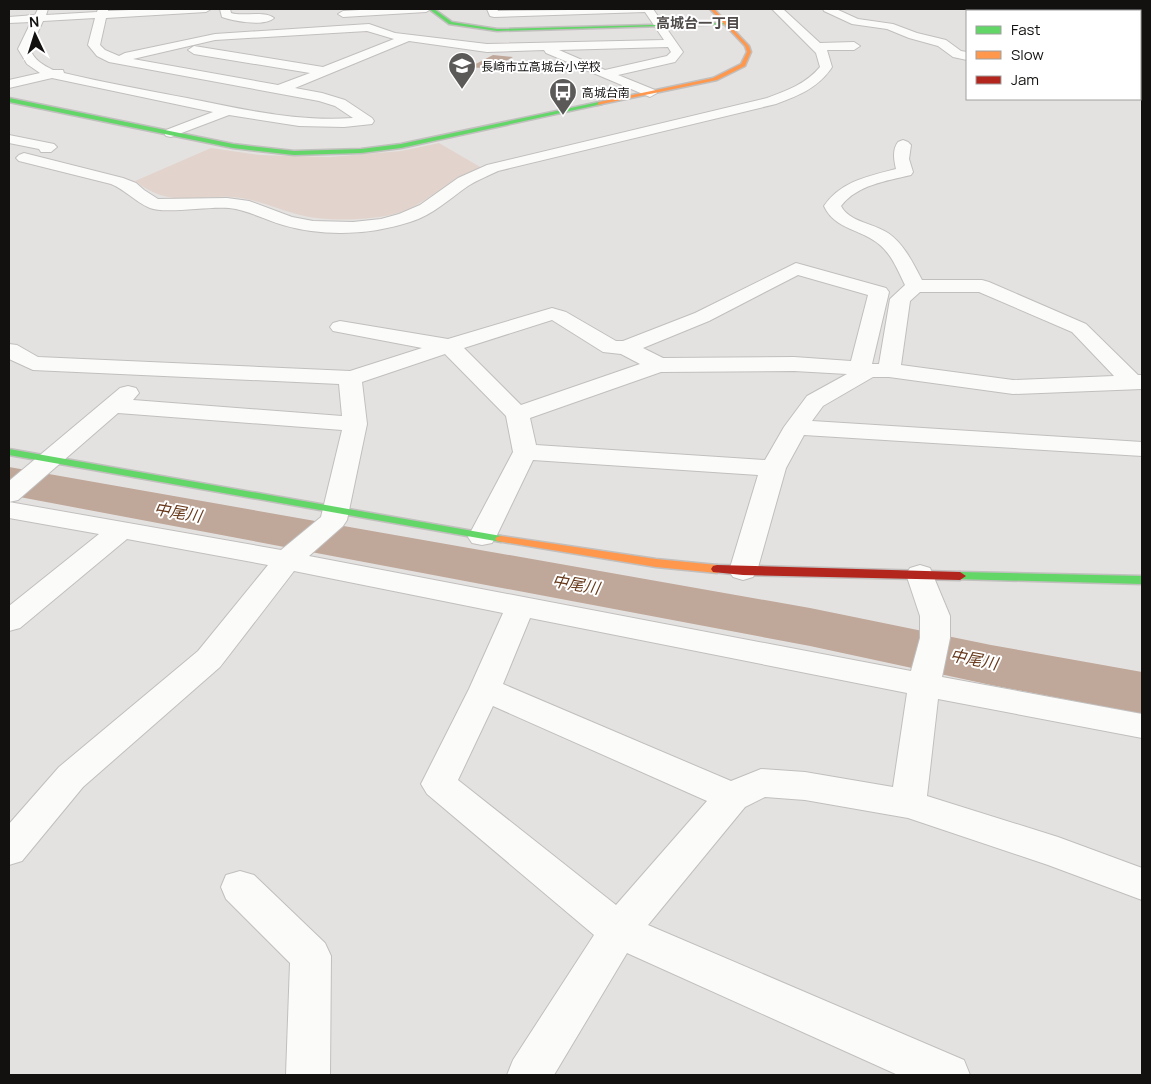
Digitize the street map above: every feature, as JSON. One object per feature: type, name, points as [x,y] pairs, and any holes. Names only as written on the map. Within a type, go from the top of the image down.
[{"type":"street","points":[[9,20],[41,14],[102,12],[164,13],[206,9]]},
{"type":"street","points":[[225,9],[228,16],[238,19],[279,18],[286,40],[300,44]]},
{"type":"street","points":[[333,15],[426,9]]},
{"type":"street","points":[[430,9],[451,23],[497,30],[726,24]]},
{"type":"street","points":[[492,9],[494,14],[648,9],[677,52],[671,59],[604,74]]},
{"type":"street","points":[[9,100],[233,146],[267,151],[294,153],[361,151],[440,138],[714,79],[742,65],[749,52],[747,46],[712,9]]},
{"type":"street","points":[[16,159],[117,181],[130,186],[138,194],[155,204],[227,203],[243,205],[288,221],[313,226],[353,227],[381,224],[405,218],[426,209],[464,181],[493,168],[771,101],[798,92],[813,82],[826,67],[822,52],[777,9]]},
{"type":"street","points":[[828,9],[856,22],[889,26],[914,36],[942,43],[957,54],[966,56]]},
{"type":"street","points":[[41,14],[24,49],[27,58],[51,74],[229,110],[305,123],[329,124],[367,121],[354,111],[331,100],[113,59],[101,53],[94,45],[102,12]]},
{"type":"street","points":[[96,64],[215,38],[369,27],[382,33],[407,38],[487,48],[544,48],[671,43]]},
{"type":"street","points":[[162,38],[165,43],[173,46],[323,71]]},
{"type":"street","points":[[171,133],[407,38]]},
{"type":"street","points":[[817,47],[854,46]]},
{"type":"street","points":[[544,48],[650,93]]},
{"type":"street","points":[[337,50],[365,55]]},
{"type":"street","points":[[9,84],[78,68]]},
{"type":"street","points":[[9,139],[49,147],[16,159]]},
{"type":"street","points":[[903,145],[901,159],[905,172],[869,180],[836,200],[832,206],[839,217],[872,231],[891,243],[915,286]]},
{"type":"street","points":[[625,348],[702,317],[796,269],[879,292],[872,369]]},
{"type":"street","points":[[743,571],[773,468],[796,427],[815,401],[872,369],[900,299],[915,286],[982,286],[1079,328],[1138,383]]},
{"type":"street","points":[[9,350],[33,363],[352,378],[552,314],[559,316],[611,347],[625,348],[659,365]]},
{"type":"street","points":[[340,327],[449,346],[517,414],[525,452],[482,537]]},
{"type":"street","points":[[517,414],[659,365],[794,364],[872,369],[1013,386],[1138,383]]},
{"type":"street","points":[[9,494],[156,370]]},
{"type":"street","points":[[9,850],[71,777],[209,659],[288,560],[335,515],[355,424],[350,384],[352,378]]},
{"type":"street","points":[[114,406],[355,424]]},
{"type":"street","points":[[796,427],[1142,449]]},
{"type":"street","points":[[9,452],[46,463],[335,515],[600,557],[743,571],[1142,580]]},
{"type":"street","points":[[525,452],[773,468]]},
{"type":"street","points":[[9,510],[288,560],[1142,726]]},
{"type":"street","points":[[9,621],[122,529]]},
{"type":"street","points":[[908,804],[924,685],[935,638],[935,616],[920,574]]},
{"type":"street","points":[[520,606],[485,689],[439,784],[619,930],[948,1075]]},
{"type":"street","points":[[485,689],[732,797]]},
{"type":"street","points":[[529,1075],[619,930],[732,797],[761,783],[804,786],[908,804],[1058,853],[1142,884]]},
{"type":"street","points":[[240,887],[311,956],[308,1075]]},
{"type":"shaded area","points":[[493,55],[513,57],[491,69],[470,67]]},
{"type":"shaded area","points":[[439,143],[482,168],[460,177],[409,209],[375,218],[347,220],[307,217],[241,198],[174,198],[149,190],[135,181],[211,148],[260,155],[329,157],[401,151]]},
{"type":"waterway","name":"中尾川","points":[[9,481],[810,627],[991,665],[1142,693]]},
{"type":"traffic: fast","points":[[431,9],[451,23],[497,30],[727,24]]},
{"type":"traffic: fast","points":[[9,100],[233,146],[294,153],[361,151],[401,146],[599,104]]},
{"type":"traffic: fast","points":[[9,452],[501,539]]},
{"type":"traffic: fast","points":[[960,576],[1142,580]]},
{"type":"traffic: slow","points":[[599,104],[715,79],[743,65],[749,52],[747,46],[712,9]]},
{"type":"traffic: slow","points":[[501,539],[656,563],[717,569]]},
{"type":"traffic: jam","points":[[717,569],[960,576]]},
{"type":"place","name":"長崎市立高城台小学校","points":[[462,90]]},
{"type":"place","name":"高城台南","points":[[563,116]]},
{"type":"district","name":"高城台一丁目","points":[[698,22]]}]
